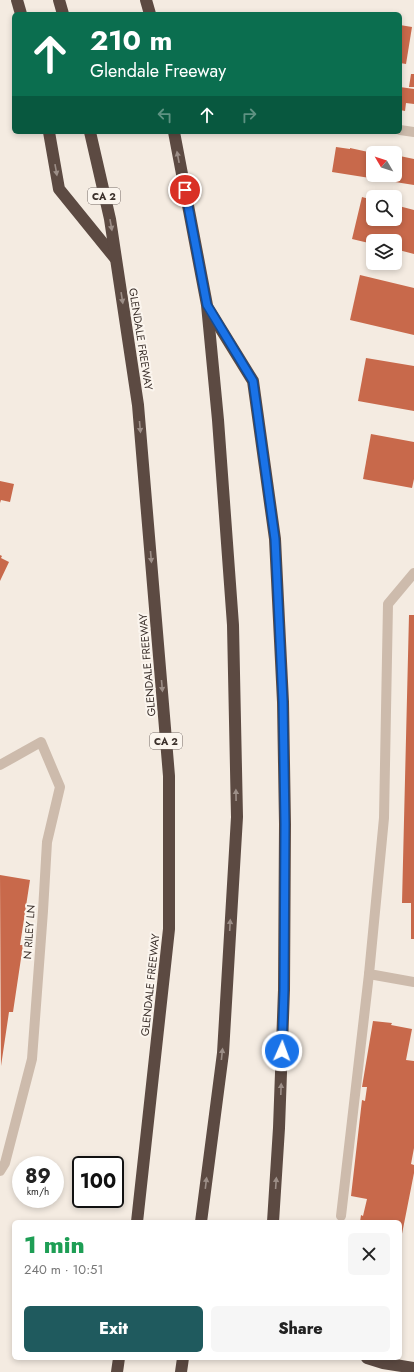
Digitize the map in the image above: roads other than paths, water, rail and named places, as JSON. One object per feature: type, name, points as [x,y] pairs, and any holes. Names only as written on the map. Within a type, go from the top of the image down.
[{"type":"highway","points":[[18,0],[21,12]]},
{"type":"highway","points":[[59,0],[62,12]]},
{"type":"highway","points":[[146,0],[149,12]]},
{"type":"highway","points":[[49,134],[59,189],[116,260]]},
{"type":"highway","name":"GLENDALE FREEWAY","points":[[90,134],[110,219],[138,404],[169,776],[169,929],[137,1220]]},
{"type":"highway","points":[[174,134],[207,305],[218,420],[233,625],[237,817],[223,1053],[201,1220]]},
{"type":"highway","points":[[207,305],[253,381],[275,539],[283,702],[285,832],[284,990],[279,1128],[273,1220]]},
{"type":"highway","points":[[117,1372],[119,1360]]},
{"type":"highway","points":[[181,1372],[183,1360]]},
{"type":"highway","points":[[373,1360],[414,1368]]},
{"type":"lane","points":[[402,130],[414,132]]},
{"type":"lane","points":[[341,1216],[369,974],[384,818],[388,604],[414,573]]},
{"type":"lane","name":"N RILEY LN","points":[[0,765],[40,742],[60,787],[47,842],[32,1059],[5,1163],[0,1171]]},
{"type":"lane","points":[[369,974],[414,982]]}]
